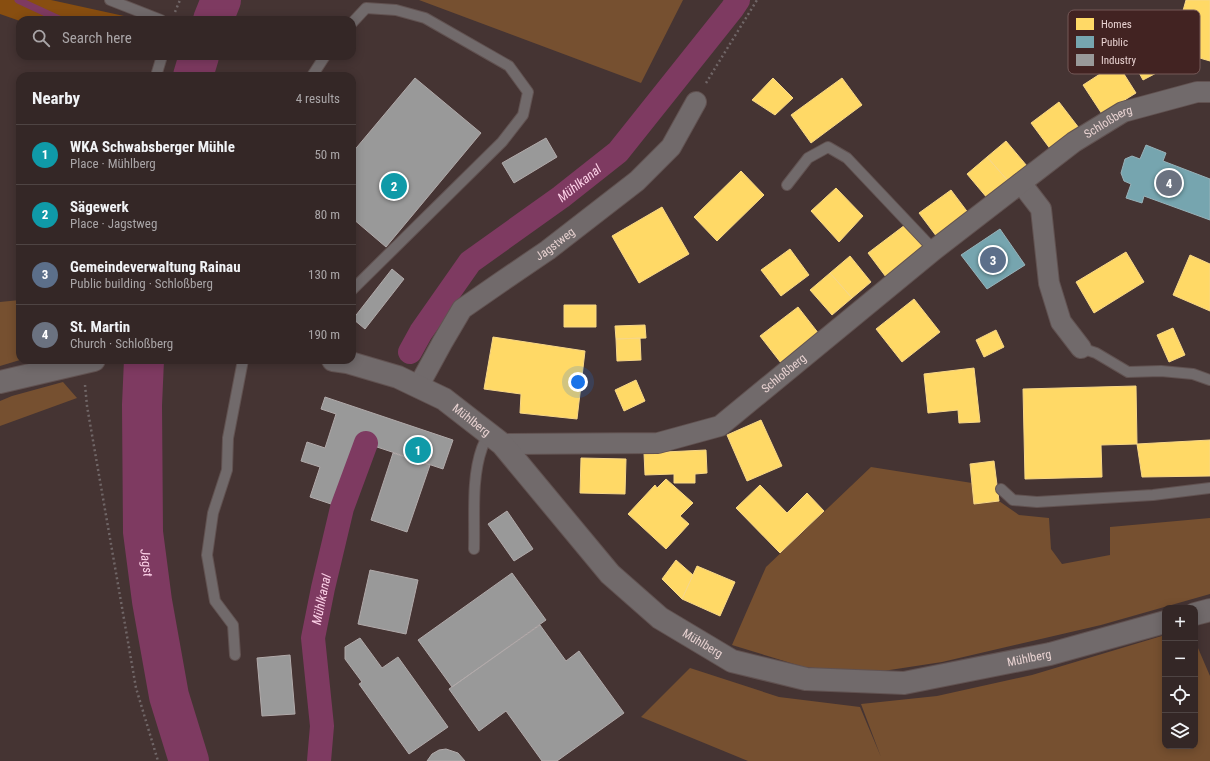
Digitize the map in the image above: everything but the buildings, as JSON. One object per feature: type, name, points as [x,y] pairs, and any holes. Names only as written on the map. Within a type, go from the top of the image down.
[{"type":"street","name":"Schloßberg","points":[[495,439],[658,443],[720,426],[934,250],[1074,142],[1123,112],[1197,92],[1210,92]]},
{"type":"street","name":"Jagstweg","points":[[418,387],[462,309],[548,250],[637,181],[671,147],[696,102]]},
{"type":"street","points":[[1021,183],[1041,209],[1049,283],[1061,322],[1081,348]]},
{"type":"street","points":[[0,382],[74,364]]},
{"type":"street","name":"Mühlberg","points":[[354,364],[398,377],[444,398],[495,439],[610,574],[660,618],[732,661],[806,679],[904,683],[1050,654],[1162,623]]},
{"type":"street","points":[[1198,613],[1210,610]]},
{"type":"lane","points":[[110,0],[151,16]]},
{"type":"lane","points":[[356,19],[366,8],[396,10],[425,18],[509,66],[528,92],[523,115],[502,142],[356,286]]},
{"type":"lane","points":[[157,72],[161,60]]},
{"type":"lane","points":[[315,72],[322,60]]},
{"type":"lane","points":[[787,185],[808,158],[828,147],[847,158],[934,250]]},
{"type":"lane","points":[[1081,348],[1096,353],[1128,372],[1161,371],[1193,374],[1210,380]]},
{"type":"lane","points":[[235,655],[233,625],[215,601],[207,555],[213,513],[227,470],[228,438],[242,364]]},
{"type":"lane","points":[[474,549],[477,471],[482,447],[495,439]]},
{"type":"lane","points":[[1001,489],[1013,500],[1037,502],[1153,495],[1210,488]]},
{"type":"path","points":[[175,13],[180,0]]},
{"type":"path","points":[[696,102],[706,82],[757,0]]},
{"type":"path","points":[[86,364],[87,406],[136,688],[158,761]]},
{"type":"shaded area","points":[[0,0],[51,0],[124,16],[16,16],[16,20],[0,14]]},
{"type":"shaded area","points":[[419,0],[683,0],[641,83]]},
{"type":"shaded area","points":[[16,300],[16,361],[0,366],[0,302]]},
{"type":"shaded area","points":[[63,382],[77,398],[0,426],[0,401],[12,396]]},
{"type":"shaded area","points":[[871,467],[972,483],[975,504],[999,501],[1019,515],[1049,518],[1051,549],[1062,564],[1110,555],[1110,527],[1210,518],[1210,594],[1171,605],[1162,605],[1162,608],[1101,625],[942,662],[870,673],[804,667],[732,645],[766,567]]},
{"type":"shaded area","points":[[1162,636],[1162,749],[1198,749],[1198,648],[1210,676],[1210,761],[748,761],[641,717],[690,668],[779,697],[860,707],[881,757],[861,704],[937,696],[1032,675]]},
{"type":"waterway","points":[[18,0],[52,16]]},
{"type":"waterway","name":"Jagst","points":[[215,16],[221,0]]},
{"type":"waterway","name":"Mühlkanal","points":[[410,352],[421,332],[470,262],[561,197],[618,152],[738,0]]},
{"type":"waterway","name":"Jagst","points":[[194,72],[198,60]]},
{"type":"waterway","name":"Jagst","points":[[144,364],[142,405],[143,532],[152,601],[169,696],[189,761]]},
{"type":"waterway","name":"Mühlkanal","points":[[319,761],[322,726],[313,638],[342,508],[366,443]]},
{"type":"place","name":"St. Martin","points":[[1169,183]]},
{"type":"place","name":"Sägewerk","points":[[394,186]]},
{"type":"place","name":"Gemeindeverwaltung Rainau","points":[[993,260]]},
{"type":"place","name":"WKA Schwabsberger Mühle","points":[[418,450]]}]
